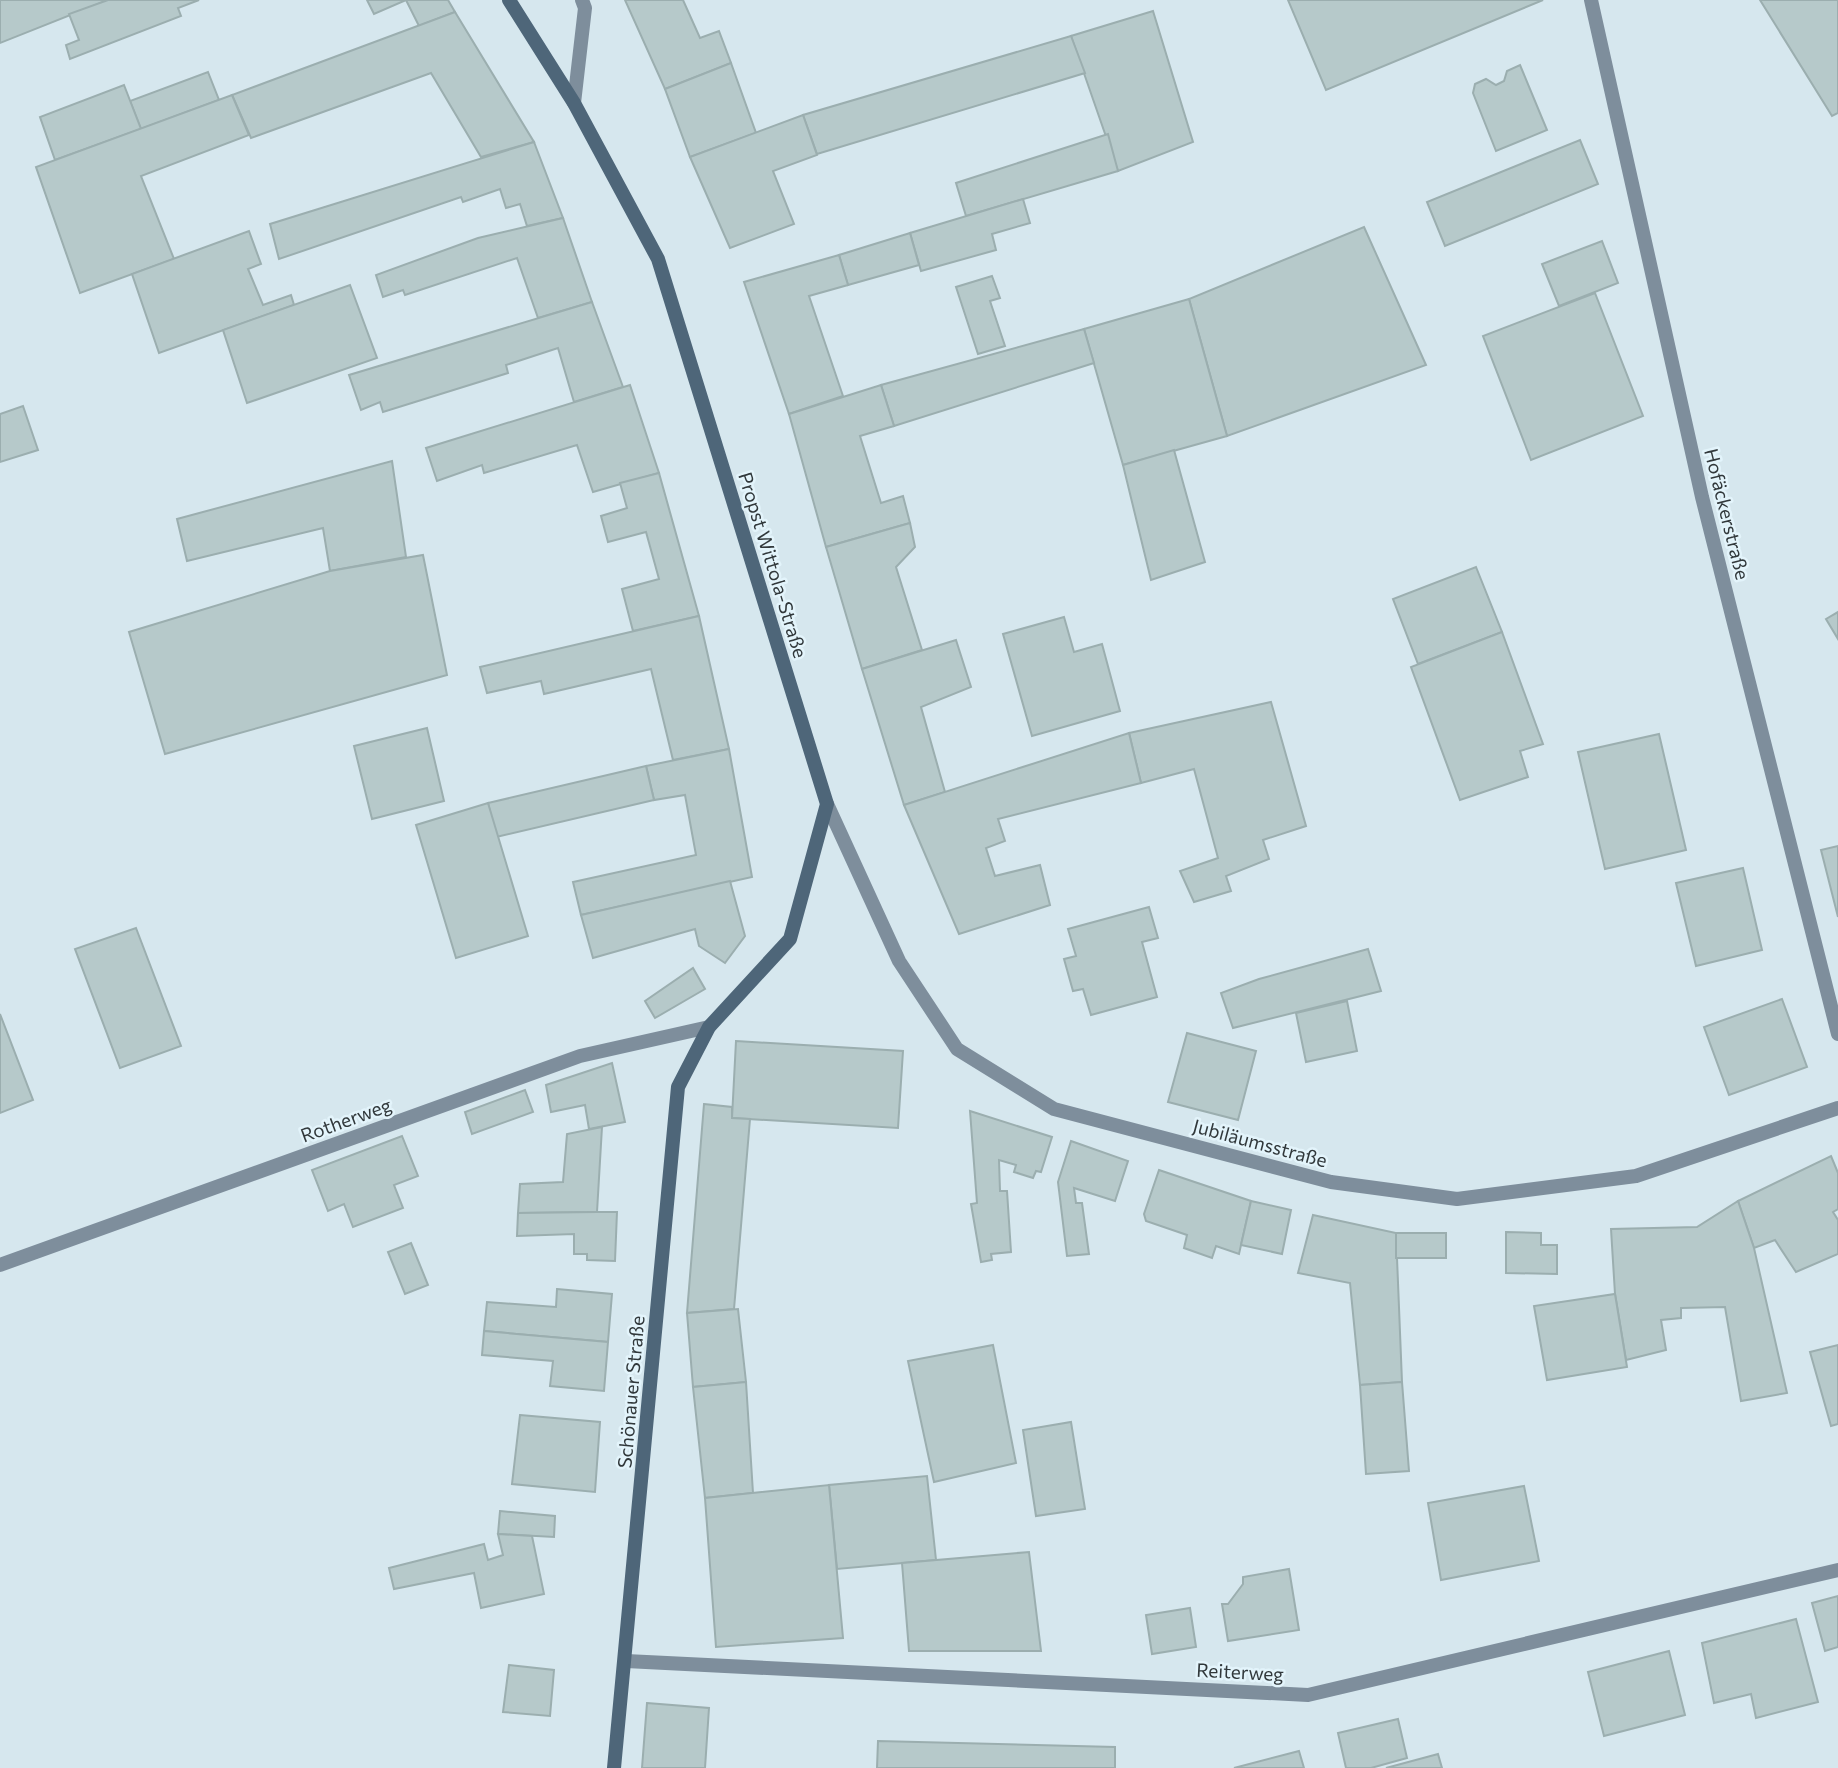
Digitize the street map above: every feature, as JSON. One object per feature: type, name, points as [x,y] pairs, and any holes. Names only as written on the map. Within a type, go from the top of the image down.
[{"type":"street","name":"Propst Wittola-Straße","points":[[509,0],[574,103],[658,258],[827,804]]},
{"type":"street","points":[[574,103],[584,8],[582,0]]},
{"type":"street","name":"Hofäckerstraße","points":[[1591,0],[1702,497],[1838,1034]]},
{"type":"street","points":[[709,1027],[790,939],[827,804]]},
{"type":"street","name":"Jubiläumsstraße","points":[[827,804],[899,961],[957,1049],[1054,1109],[1331,1182],[1457,1199],[1636,1177],[1838,1108]]},
{"type":"street","name":"Rotherweg","points":[[0,1265],[580,1056],[709,1027]]},
{"type":"street","name":"Schönauer Straße","points":[[614,1768],[678,1087],[709,1027]]},
{"type":"street","name":"Reiterweg","points":[[626,1661],[1308,1695],[1838,1570]]},
{"type":"building","points":[[0,0],[108,0],[0,43]]},
{"type":"building","points":[[108,0],[199,0],[178,8],[181,16],[70,59],[66,45],[79,40],[69,14]]},
{"type":"building","points":[[367,0],[406,0],[374,14]]},
{"type":"building","points":[[406,0],[448,0],[455,12],[419,26]]},
{"type":"building","points":[[625,0],[683,0],[700,38],[719,31],[731,63],[665,89]]},
{"type":"building","points":[[1288,0],[1543,0],[1326,90]]},
{"type":"building","points":[[1760,0],[1838,0],[1838,113],[1832,116]]},
{"type":"building","points":[[1153,11],[1193,142],[1118,171],[1071,36]]},
{"type":"building","points":[[455,12],[534,142],[481,157],[431,73],[251,138],[232,95]]},
{"type":"building","points":[[1071,36],[1085,73],[817,154],[803,115]]},
{"type":"building","points":[[731,63],[756,133],[690,157],[665,89]]},
{"type":"building","points":[[1520,65],[1547,130],[1496,151],[1473,93],[1475,84],[1486,79],[1496,85],[1504,81],[1507,71]]},
{"type":"building","points":[[208,72],[219,100],[141,129],[130,101]]},
{"type":"building","points":[[124,85],[141,129],[55,160],[40,117]]},
{"type":"building","points":[[232,95],[249,135],[141,176],[174,259],[80,293],[36,167]]},
{"type":"building","points":[[803,115],[817,155],[773,171],[794,224],[730,248],[690,157]]},
{"type":"building","points":[[1108,134],[1118,171],[966,216],[956,183]]},
{"type":"building","points":[[1580,140],[1598,184],[1445,246],[1427,202]]},
{"type":"building","points":[[534,142],[563,218],[527,226],[520,204],[506,208],[500,189],[463,202],[461,197],[279,259],[270,224]]},
{"type":"building","points":[[1023,199],[1030,223],[992,234],[996,250],[921,271],[910,233]]},
{"type":"building","points":[[563,218],[592,302],[538,318],[517,258],[405,295],[403,290],[383,297],[376,275],[478,238]]},
{"type":"building","points":[[1364,227],[1426,365],[1227,436],[1189,299]]},
{"type":"building","points":[[249,231],[261,264],[248,269],[263,305],[291,295],[294,305],[159,353],[132,274]]},
{"type":"building","points":[[910,233],[919,265],[848,285],[839,255]]},
{"type":"building","points":[[1602,241],[1618,283],[1559,306],[1542,264]]},
{"type":"building","points":[[839,255],[848,285],[809,296],[843,396],[789,414],[744,282]]},
{"type":"building","points":[[992,276],[1000,298],[990,301],[1005,346],[978,354],[956,287]]},
{"type":"building","points":[[350,285],[377,358],[247,403],[223,330]]},
{"type":"building","points":[[1595,293],[1643,416],[1531,460],[1483,336]]},
{"type":"building","points":[[1189,299],[1227,436],[1123,465],[1084,329]]},
{"type":"building","points":[[592,302],[623,387],[574,402],[558,348],[506,365],[508,373],[383,412],[380,402],[361,410],[349,375]]},
{"type":"building","points":[[1084,329],[1094,363],[894,426],[881,385]]},
{"type":"building","points":[[630,385],[659,473],[593,492],[577,445],[484,473],[482,465],[437,481],[426,448]]},
{"type":"building","points":[[881,385],[894,426],[860,436],[881,503],[903,496],[910,523],[826,547],[789,414]]},
{"type":"building","points":[[23,406],[38,450],[0,462],[0,414]]},
{"type":"building","points":[[1174,450],[1205,562],[1151,580],[1123,465]]},
{"type":"building","points":[[392,461],[406,557],[330,571],[323,528],[187,561],[177,519]]},
{"type":"building","points":[[659,473],[699,616],[633,631],[622,589],[659,579],[646,532],[608,542],[601,516],[627,508],[620,483]]},
{"type":"building","points":[[910,523],[915,547],[896,567],[922,650],[862,669],[826,547]]},
{"type":"building","points":[[423,555],[447,675],[165,754],[129,632],[330,571]]},
{"type":"building","points":[[1476,567],[1502,632],[1418,664],[1393,599]]},
{"type":"building","points":[[1838,612],[1838,639],[1826,619]]},
{"type":"building","points":[[699,616],[729,749],[673,760],[651,669],[544,694],[541,681],[487,693],[480,667]]},
{"type":"building","points":[[1064,617],[1074,652],[1102,644],[1120,711],[1032,736],[1003,634]]},
{"type":"building","points":[[1502,632],[1543,744],[1520,751],[1528,777],[1460,800],[1411,667]]},
{"type":"building","points":[[956,640],[971,687],[921,707],[945,792],[904,805],[862,669]]},
{"type":"building","points":[[1271,702],[1306,826],[1263,840],[1269,859],[1226,876],[1231,891],[1194,902],[1180,871],[1218,858],[1194,769],[1141,783],[1129,733]]},
{"type":"building","points":[[427,728],[444,801],[372,819],[354,746]]},
{"type":"building","points":[[1129,733],[1141,783],[998,819],[1005,841],[986,848],[995,876],[1040,865],[1050,905],[959,934],[904,805]]},
{"type":"building","points":[[1659,734],[1686,850],[1605,869],[1578,752]]},
{"type":"building","points":[[729,749],[752,877],[581,915],[573,882],[696,855],[685,795],[654,800],[646,766]]},
{"type":"building","points":[[646,766],[654,800],[496,837],[488,803]]},
{"type":"building","points":[[488,803],[528,936],[456,958],[416,825]]},
{"type":"building","points":[[1838,846],[1838,917],[1821,850]]},
{"type":"building","points":[[1743,868],[1762,950],[1696,966],[1676,883]]},
{"type":"building","points":[[730,881],[745,936],[725,963],[699,946],[695,929],[593,958],[581,915]]},
{"type":"building","points":[[1149,907],[1158,938],[1142,942],[1157,997],[1091,1015],[1083,989],[1073,991],[1064,959],[1076,956],[1068,929]]},
{"type":"building","points":[[136,928],[181,1046],[120,1068],[75,949]]},
{"type":"building","points":[[1368,949],[1381,991],[1233,1028],[1221,993],[1259,979]]},
{"type":"building","points":[[693,968],[705,989],[655,1018],[645,1001]]},
{"type":"building","points":[[1782,999],[1807,1067],[1729,1095],[1704,1027]]},
{"type":"building","points":[[1347,1001],[1357,1051],[1306,1062],[1296,1013]]},
{"type":"building","points":[[0,1014],[33,1100],[0,1113]]},
{"type":"building","points":[[1187,1033],[1256,1051],[1238,1120],[1168,1102]]},
{"type":"building","points":[[736,1041],[903,1051],[898,1128],[732,1118]]},
{"type":"building","points":[[612,1063],[625,1122],[589,1129],[585,1105],[551,1112],[546,1085]]},
{"type":"building","points":[[525,1090],[533,1112],[472,1134],[465,1112]]},
{"type":"building","points":[[704,1104],[732,1107],[732,1118],[750,1119],[734,1309],[687,1313]]},
{"type":"building","points":[[970,1111],[1052,1137],[1041,1172],[1036,1171],[1033,1178],[1014,1172],[1016,1165],[999,1160],[1000,1191],[1007,1191],[1011,1252],[991,1254],[992,1260],[981,1262],[971,1204],[977,1203]]},
{"type":"building","points":[[602,1127],[597,1212],[518,1213],[520,1184],[563,1182],[567,1134]]},
{"type":"building","points":[[402,1136],[418,1176],[394,1185],[403,1208],[353,1227],[344,1204],[328,1211],[312,1170]]},
{"type":"building","points":[[1071,1141],[1128,1161],[1115,1201],[1074,1188],[1076,1203],[1082,1203],[1089,1254],[1067,1256],[1058,1182]]},
{"type":"building","points":[[1831,1156],[1838,1173],[1838,1209],[1833,1212],[1838,1220],[1838,1254],[1796,1272],[1775,1240],[1754,1248],[1738,1201]]},
{"type":"building","points":[[1159,1170],[1251,1201],[1239,1254],[1216,1246],[1212,1258],[1184,1248],[1187,1235],[1146,1221],[1144,1214]]},
{"type":"building","points":[[1251,1201],[1291,1210],[1282,1254],[1241,1245]]},
{"type":"building","points":[[1738,1201],[1754,1248],[1787,1393],[1741,1401],[1725,1307],[1681,1308],[1681,1318],[1661,1320],[1666,1350],[1626,1360],[1615,1294],[1611,1229],[1697,1227]]},
{"type":"building","points":[[617,1212],[615,1261],[587,1260],[587,1254],[574,1254],[574,1234],[517,1236],[518,1213]]},
{"type":"building","points":[[1313,1215],[1396,1233],[1402,1382],[1360,1385],[1350,1283],[1298,1273]]},
{"type":"building","points":[[1506,1232],[1541,1233],[1541,1245],[1557,1245],[1557,1274],[1506,1273]]},
{"type":"building","points":[[1396,1233],[1446,1233],[1446,1258],[1396,1258]]},
{"type":"building","points":[[411,1243],[428,1285],[405,1294],[388,1252]]},
{"type":"building","points":[[557,1289],[612,1294],[608,1342],[484,1331],[487,1302],[556,1307]]},
{"type":"building","points":[[1615,1294],[1627,1367],[1547,1380],[1534,1306]]},
{"type":"building","points":[[738,1309],[746,1382],[693,1387],[687,1313]]},
{"type":"building","points":[[484,1331],[608,1342],[604,1391],[550,1386],[553,1361],[482,1355]]},
{"type":"building","points":[[993,1345],[1016,1463],[934,1482],[908,1361]]},
{"type":"building","points":[[1838,1345],[1838,1424],[1831,1426],[1810,1352]]},
{"type":"building","points":[[746,1382],[753,1493],[705,1498],[693,1387]]},
{"type":"building","points":[[1402,1382],[1409,1471],[1366,1474],[1360,1385]]},
{"type":"building","points":[[520,1415],[600,1422],[595,1492],[512,1484]]},
{"type":"building","points":[[1071,1422],[1085,1509],[1036,1516],[1023,1430]]},
{"type":"building","points":[[927,1476],[936,1560],[837,1569],[829,1485]]},
{"type":"building","points":[[829,1485],[843,1638],[716,1647],[705,1498]]},
{"type":"building","points":[[1524,1486],[1539,1561],[1441,1580],[1428,1503]]},
{"type":"building","points":[[500,1511],[555,1516],[554,1537],[498,1534]]},
{"type":"building","points":[[498,1534],[532,1536],[544,1594],[481,1608],[474,1573],[394,1589],[389,1568],[484,1544],[488,1560],[503,1555]]},
{"type":"building","points":[[1029,1552],[1041,1651],[909,1651],[902,1563]]},
{"type":"building","points":[[1289,1569],[1299,1630],[1228,1641],[1222,1604],[1228,1604],[1243,1584],[1243,1577]]},
{"type":"building","points":[[1838,1596],[1838,1647],[1825,1651],[1812,1603]]},
{"type":"building","points":[[1190,1608],[1196,1647],[1152,1654],[1146,1615]]},
{"type":"building","points":[[1796,1619],[1818,1702],[1756,1718],[1751,1694],[1714,1703],[1702,1643]]},
{"type":"building","points":[[1669,1651],[1685,1715],[1604,1736],[1588,1672]]},
{"type":"building","points":[[509,1665],[554,1670],[550,1716],[503,1712]]},
{"type":"building","points":[[647,1703],[709,1708],[705,1768],[642,1768]]},
{"type":"building","points":[[1398,1719],[1407,1758],[1371,1768],[1346,1768],[1338,1733]]},
{"type":"building","points":[[878,1741],[1115,1747],[1115,1768],[877,1768]]},
{"type":"building","points":[[1299,1751],[1304,1768],[1234,1768]]},
{"type":"building","points":[[1438,1754],[1442,1768],[1386,1768]]}]
